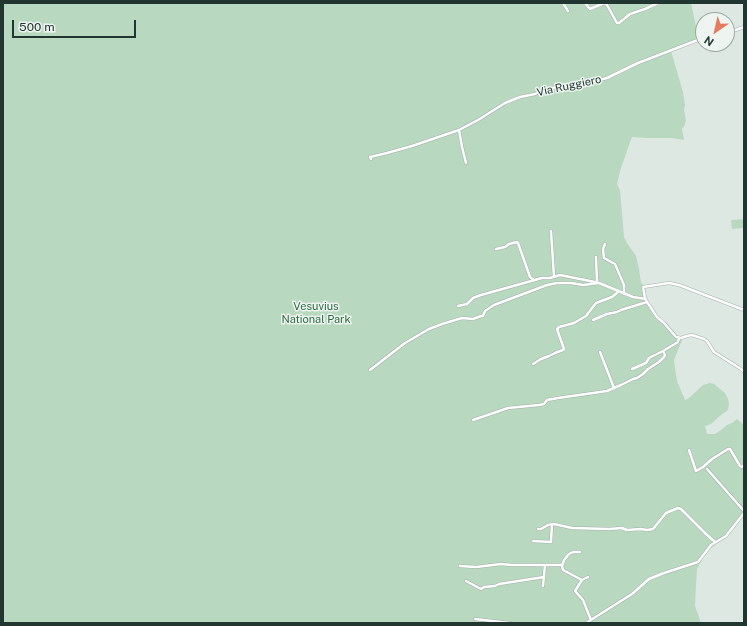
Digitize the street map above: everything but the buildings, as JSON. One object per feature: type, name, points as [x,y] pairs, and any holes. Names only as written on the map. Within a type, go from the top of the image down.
[{"type":"street","points":[[563,3],[568,11]]},
{"type":"street","points":[[585,3],[590,9],[605,3],[617,23],[630,14],[658,3]]},
{"type":"street","name":"Via Ruggiero","points":[[370,159],[370,157],[412,146],[459,130],[478,120],[504,103],[520,97],[535,94],[547,88],[574,88],[607,78],[638,63],[695,41]]},
{"type":"street","points":[[459,130],[466,164]]},
{"type":"street","points":[[551,231],[554,277]]},
{"type":"street","points":[[496,249],[517,242],[530,277],[535,280]]},
{"type":"street","points":[[605,244],[603,249],[604,257],[606,260],[615,264],[624,285],[624,294]]},
{"type":"street","points":[[596,258],[596,282]]},
{"type":"street","points":[[458,306],[467,304],[473,298],[535,280],[560,275],[596,282],[624,294],[646,301]]},
{"type":"street","points":[[370,370],[405,343],[429,329],[462,318],[473,319],[482,316],[485,310],[494,305],[547,285],[571,283],[583,285],[596,282]]},
{"type":"street","points":[[679,338],[676,337],[657,317],[646,301],[643,287],[669,283],[674,284],[744,310]]},
{"type":"street","points":[[533,364],[564,350],[558,329],[559,327],[574,323],[586,316],[596,303],[619,292]]},
{"type":"street","points":[[593,320],[646,301]]},
{"type":"street","points":[[632,369],[646,363],[649,358],[678,342],[679,338],[690,335],[707,341],[714,352],[744,372]]},
{"type":"street","points":[[473,420],[508,408],[539,405],[544,404],[547,400],[608,391],[643,374],[665,356],[663,351]]},
{"type":"street","points":[[600,352],[614,388]]},
{"type":"street","points":[[689,450],[696,471],[704,467],[712,459],[728,449],[730,449],[740,466],[744,464]]},
{"type":"street","points":[[586,623],[632,594],[650,579],[664,572],[698,562],[707,549],[726,536],[744,512],[707,469]]},
{"type":"street","points":[[538,529],[541,530],[552,524],[572,528],[622,528],[626,530],[647,530],[653,529],[666,513],[678,508],[681,509],[716,542]]},
{"type":"street","points":[[533,541],[551,542],[552,524]]},
{"type":"street","points":[[580,552],[573,552],[569,554],[564,558],[562,565],[563,570],[582,580]]},
{"type":"street","points":[[460,566],[473,567],[501,564],[562,565]]},
{"type":"street","points":[[544,586],[545,565]]},
{"type":"street","points":[[588,576],[582,580],[575,591],[583,600],[591,620]]},
{"type":"street","points":[[466,581],[481,589],[499,584],[544,577]]},
{"type":"street","points":[[475,619],[510,623]]},
{"type":"green space","name":"Vesuvius National Park","points":[[3,3],[691,3],[695,22],[695,42],[671,51],[683,92],[685,105],[684,110],[686,120],[682,129],[684,140],[672,138],[632,137],[617,184],[620,190],[624,237],[636,256],[641,282],[645,288],[646,296],[659,317],[682,340],[674,360],[677,381],[685,400],[703,385],[710,383],[714,384],[725,393],[729,404],[728,410],[711,424],[705,426],[707,434],[715,434],[737,419],[743,424],[744,423],[744,515],[729,534],[706,552],[697,569],[695,606],[701,623],[3,623]]},
{"type":"green space","points":[[744,219],[744,228],[732,229],[731,220]]}]
